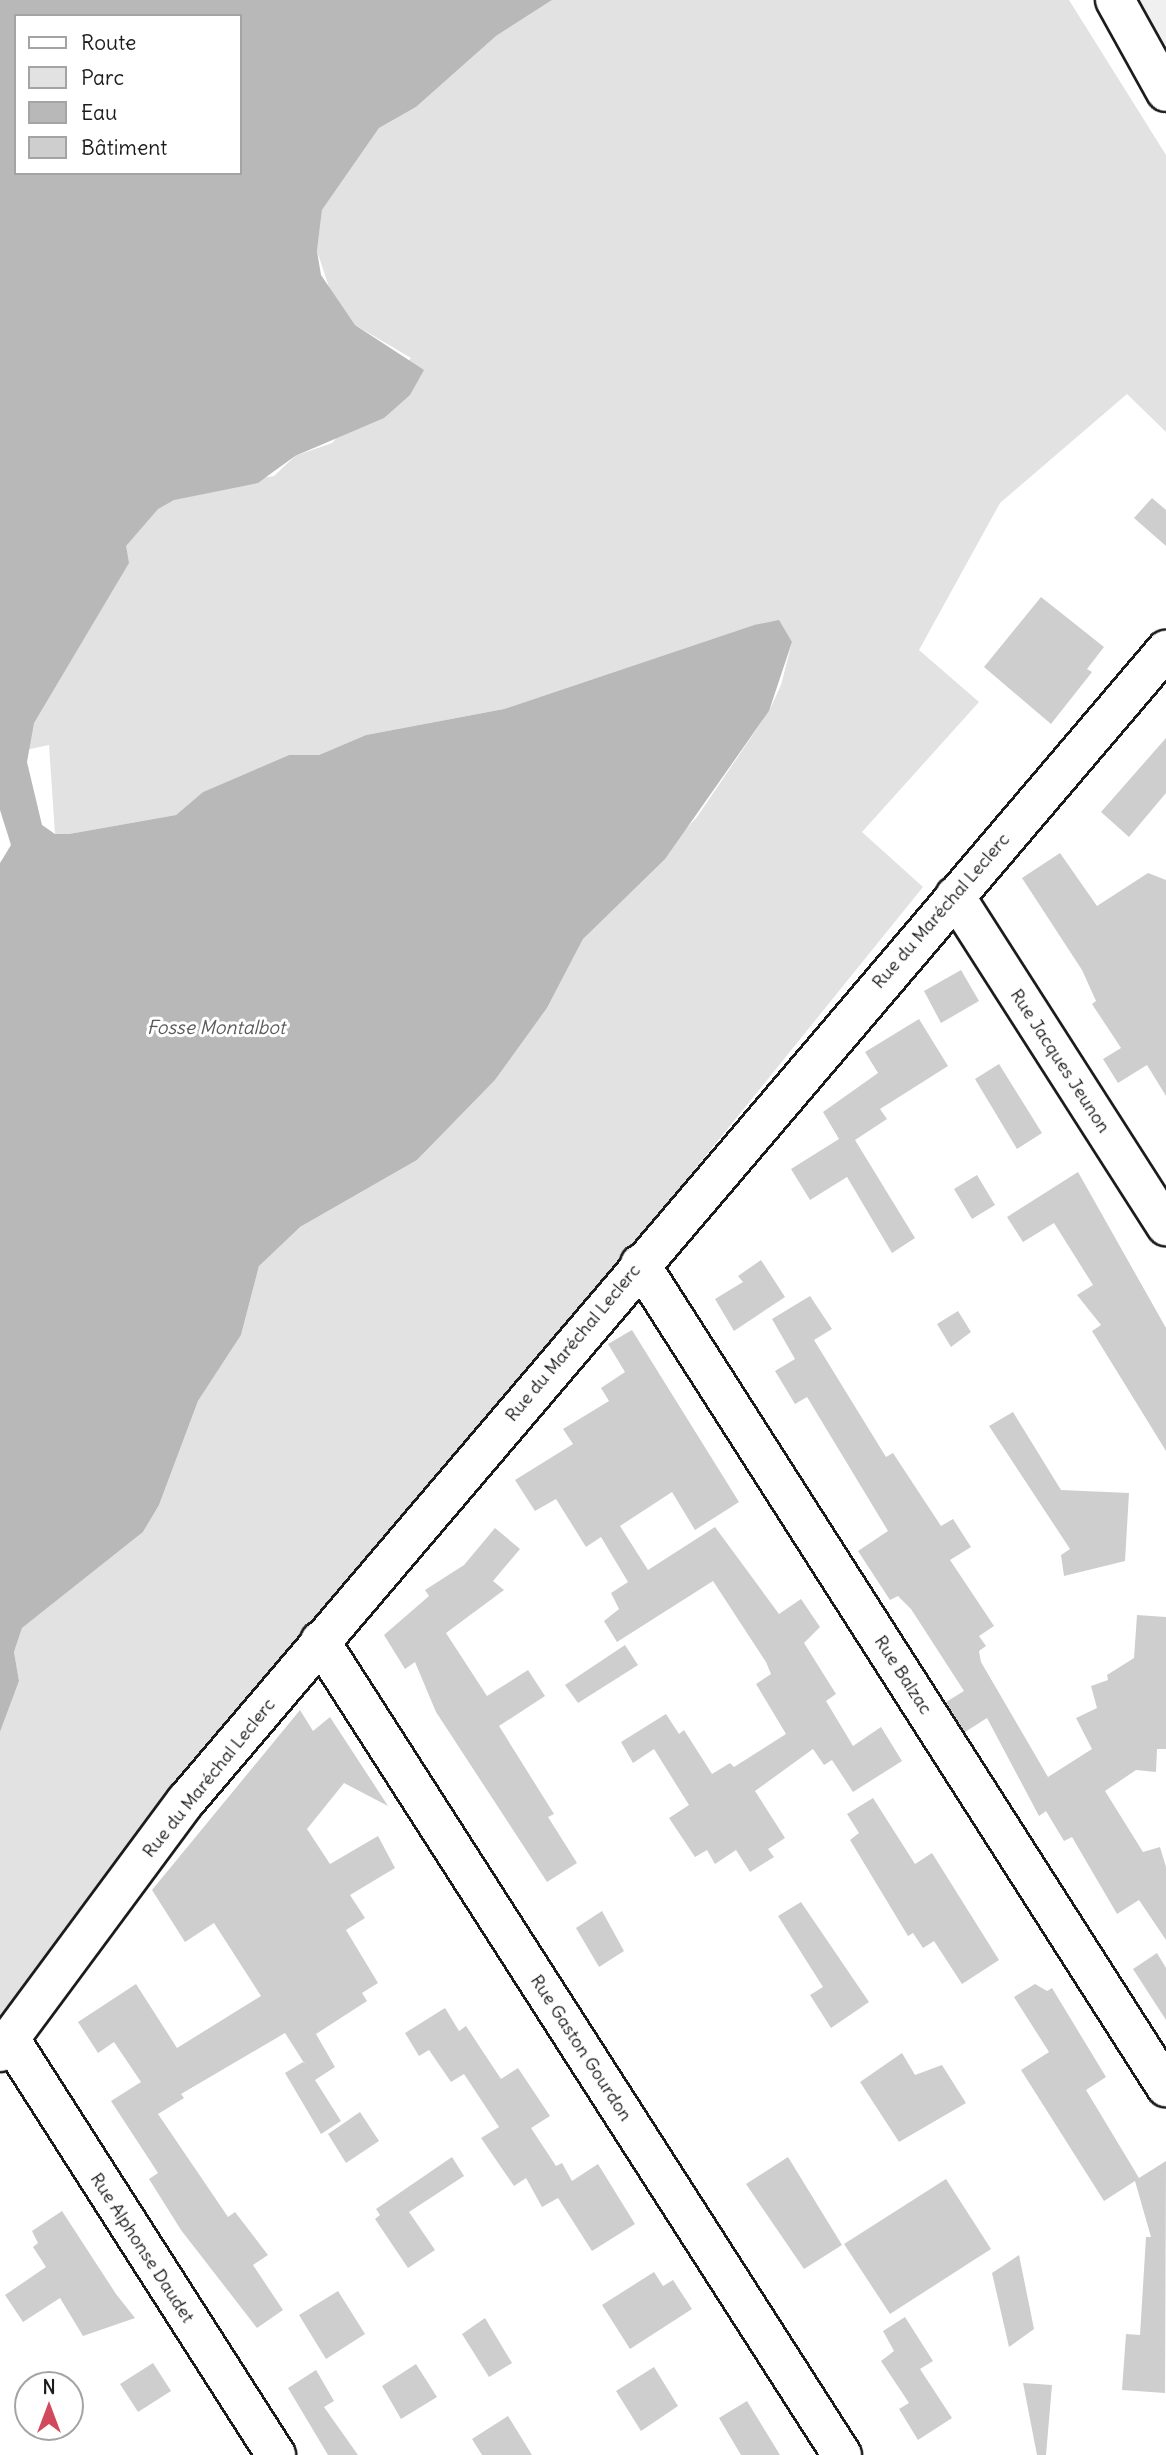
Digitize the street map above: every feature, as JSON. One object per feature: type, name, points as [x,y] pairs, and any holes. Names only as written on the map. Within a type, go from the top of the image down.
[{"type":"street","points":[[1115,0],[1166,92]]},
{"type":"street","name":"Rue du Maréchal Leclerc","points":[[5,2046],[186,1801],[640,1264],[1166,650]]},
{"type":"street","name":"Rue Jacques Jeunon","points":[[955,896],[1166,1226]]},
{"type":"street","name":"Rue Balzac","points":[[640,1264],[1166,2087]]},
{"type":"street","name":"Rue Gaston Gourdon","points":[[320,1641],[842,2455]]},
{"type":"street","name":"Rue Alphonse Daudet","points":[[5,2046],[276,2455]]},
{"type":"shaded area","points":[[1126,0],[1166,0],[1166,60]]},
{"type":"green space","points":[[552,0],[1069,0],[1166,155],[1166,432],[1127,394],[1000,503],[919,650],[979,702],[862,832],[923,887],[0,2029],[0,1732],[19,1681],[14,1652],[22,1628],[143,1532],[159,1505],[198,1401],[241,1335],[259,1266],[273,1248],[300,1227],[417,1160],[495,1080],[547,1008],[583,939],[697,817],[769,711],[781,685],[792,642],[754,625],[504,709],[366,735],[319,755],[289,755],[203,792],[176,815],[69,834],[55,834],[49,745],[21,751],[53,671],[136,518],[186,490],[274,476],[295,456],[332,443],[411,358],[355,325],[330,290],[317,251],[322,210],[379,128],[416,107],[496,36]]},
{"type":"water","name":"Fosse Montalbot","points":[[0,0],[552,0],[496,36],[416,107],[379,128],[322,210],[317,251],[321,275],[355,325],[424,370],[410,395],[384,418],[295,456],[258,483],[174,500],[158,509],[126,546],[129,563],[34,723],[27,762],[42,825],[55,834],[69,834],[176,815],[203,792],[289,755],[319,755],[366,735],[504,709],[754,625],[779,620],[792,642],[769,711],[665,859],[583,939],[547,1008],[495,1080],[417,1160],[300,1227],[259,1266],[241,1335],[198,1401],[159,1505],[143,1532],[22,1628],[14,1652],[19,1681],[0,1732],[0,863],[11,845],[0,810]]},
{"type":"building","points":[[1152,498],[1166,510],[1166,546],[1134,518]]},
{"type":"building","points":[[1041,597],[1104,647],[1087,669],[1092,672],[1051,724],[984,667]]},
{"type":"building","points":[[1166,738],[1166,793],[1129,837],[1101,812]]},
{"type":"building","points":[[1060,853],[1097,906],[1148,873],[1166,880],[1166,1096],[1147,1065],[1118,1083],[1103,1059],[1121,1048],[1092,1004],[1096,1001],[1082,970],[1022,878]]},
{"type":"building","points":[[961,970],[979,1001],[941,1023],[924,991]]},
{"type":"building","points":[[919,1019],[948,1066],[880,1109],[887,1119],[855,1140],[915,1238],[892,1253],[847,1177],[810,1200],[791,1169],[839,1139],[823,1112],[878,1073],[865,1052]]},
{"type":"building","points":[[999,1064],[1042,1133],[1017,1149],[975,1079]]},
{"type":"building","points":[[1078,1172],[1166,1328],[1166,1451],[1092,1331],[1101,1325],[1077,1295],[1093,1285],[1054,1223],[1023,1242],[1007,1217]]},
{"type":"building","points":[[977,1175],[995,1205],[972,1219],[954,1189]]},
{"type":"building","points":[[761,1260],[785,1297],[734,1331],[715,1299],[743,1282],[738,1276]]},
{"type":"building","points":[[810,1296],[832,1329],[814,1340],[886,1457],[893,1453],[941,1526],[953,1519],[971,1547],[950,1560],[994,1626],[979,1636],[986,1646],[979,1651],[981,1662],[1048,1777],[1092,1749],[1076,1718],[1097,1708],[1091,1686],[1108,1680],[1107,1675],[1134,1658],[1137,1615],[1166,1617],[1166,1749],[1157,1749],[1156,1772],[1136,1770],[1105,1791],[1143,1852],[1160,1847],[1166,1867],[1166,1940],[1139,1900],[1117,1914],[1072,1837],[1064,1841],[1046,1811],[1039,1816],[987,1718],[965,1732],[946,1702],[964,1691],[911,1609],[898,1596],[890,1600],[858,1551],[888,1531],[807,1397],[795,1404],[775,1371],[795,1359],[772,1319]]},
{"type":"building","points":[[958,1311],[971,1332],[951,1347],[937,1324]]},
{"type":"building","points":[[632,1330],[739,1502],[695,1530],[672,1492],[620,1526],[648,1570],[715,1527],[779,1614],[801,1599],[820,1627],[804,1643],[836,1694],[826,1701],[853,1746],[881,1727],[902,1761],[853,1792],[832,1760],[824,1765],[813,1749],[755,1791],[785,1838],[768,1849],[774,1857],[750,1872],[736,1850],[715,1864],[707,1850],[695,1857],[669,1818],[689,1805],[654,1749],[633,1763],[621,1742],[666,1714],[679,1734],[684,1730],[712,1774],[730,1763],[734,1767],[786,1734],[756,1684],[771,1674],[766,1662],[713,1581],[617,1642],[604,1621],[619,1609],[611,1593],[628,1582],[601,1537],[586,1547],[556,1499],[535,1511],[515,1480],[573,1444],[563,1429],[609,1401],[601,1388],[625,1372],[608,1344]]},
{"type":"building","points":[[1013,1412],[1061,1490],[1129,1493],[1125,1561],[1064,1576],[1061,1555],[1070,1549],[989,1426]]},
{"type":"building","points":[[495,1528],[520,1549],[493,1581],[504,1590],[446,1633],[487,1696],[528,1670],[545,1696],[499,1726],[554,1814],[548,1817],[577,1863],[547,1882],[436,1712],[415,1662],[405,1669],[384,1635],[429,1596],[425,1590],[464,1565]]},
{"type":"building","points":[[625,1645],[638,1665],[578,1703],[565,1685]]},
{"type":"building","points":[[300,1710],[313,1731],[330,1717],[388,1806],[344,1783],[307,1829],[330,1864],[378,1836],[395,1868],[350,1895],[365,1918],[346,1930],[378,1983],[362,1993],[367,2001],[316,2034],[335,2067],[315,2080],[341,2121],[321,2134],[285,2073],[303,2062],[306,2066],[285,2033],[181,2094],[184,2098],[158,2114],[228,2217],[235,2212],[268,2255],[253,2265],[283,2310],[257,2328],[181,2230],[149,2179],[158,2173],[111,2101],[141,2082],[114,2042],[98,2053],[78,2022],[136,1984],[177,2048],[261,1996],[214,1923],[185,1942],[152,1890]]},
{"type":"building","points":[[873,1798],[915,1864],[932,1853],[999,1960],[962,1984],[934,1941],[923,1948],[913,1933],[908,1936],[850,1840],[859,1833],[847,1814]]},
{"type":"building","points":[[801,1902],[869,2002],[831,2028],[810,1995],[823,1987],[778,1916]]},
{"type":"building","points":[[602,1911],[624,1951],[599,1967],[576,1928]]},
{"type":"building","points":[[1157,1953],[1166,1968],[1166,2020],[1133,1969]]},
{"type":"building","points":[[1035,1984],[1047,1991],[1052,1988],[1106,2077],[1086,2090],[1139,2178],[1166,2161],[1165,2393],[1122,2390],[1126,2334],[1140,2335],[1146,2237],[1151,2237],[1135,2181],[1104,2201],[1021,2070],[1049,2052],[1014,1997]]},
{"type":"building","points":[[445,2008],[459,2031],[466,2026],[501,2079],[518,2068],[550,2116],[531,2128],[556,2166],[562,2163],[572,2181],[598,2164],[635,2224],[592,2251],[558,2198],[542,2207],[526,2178],[514,2186],[481,2138],[499,2127],[464,2074],[451,2082],[429,2050],[419,2056],[405,2033]]},
{"type":"building","points":[[902,2053],[915,2075],[942,2065],[966,2103],[899,2142],[860,2082]]},
{"type":"building","points":[[360,2112],[379,2141],[346,2163],[328,2134]]},
{"type":"building","points":[[452,2157],[464,2176],[409,2212],[435,2250],[408,2268],[375,2219],[380,2215],[376,2209]]},
{"type":"building","points":[[788,2157],[842,2245],[804,2269],[746,2184]]},
{"type":"building","points":[[946,2179],[991,2249],[890,2314],[844,2244]]},
{"type":"building","points":[[62,2211],[116,2294],[135,2318],[83,2336],[60,2298],[23,2322],[5,2295],[46,2267],[33,2247],[38,2243],[32,2231]]},
{"type":"building","points":[[1019,2255],[1034,2329],[1009,2347],[992,2273]]},
{"type":"building","points":[[654,2272],[663,2286],[673,2280],[692,2309],[630,2349],[602,2305]]},
{"type":"building","points":[[338,2291],[365,2334],[326,2359],[299,2315]]},
{"type":"building","points":[[905,2317],[933,2361],[920,2369],[952,2418],[918,2440],[899,2409],[909,2403],[881,2361],[894,2351],[883,2331]]},
{"type":"building","points":[[485,2318],[512,2363],[489,2377],[462,2334]]},
{"type":"building","points":[[153,2363],[171,2391],[138,2412],[120,2384]]},
{"type":"building","points":[[416,2364],[437,2397],[401,2419],[382,2386]]},
{"type":"building","points":[[654,2367],[678,2406],[641,2431],[616,2391]]},
{"type":"building","points":[[316,2370],[334,2401],[324,2407],[358,2455],[328,2455],[288,2388]]},
{"type":"building","points":[[1023,2383],[1052,2385],[1046,2455],[1037,2455]]},
{"type":"building","points":[[747,2401],[780,2455],[741,2455],[719,2418]]},
{"type":"building","points":[[508,2416],[532,2455],[482,2455],[472,2439]]}]
